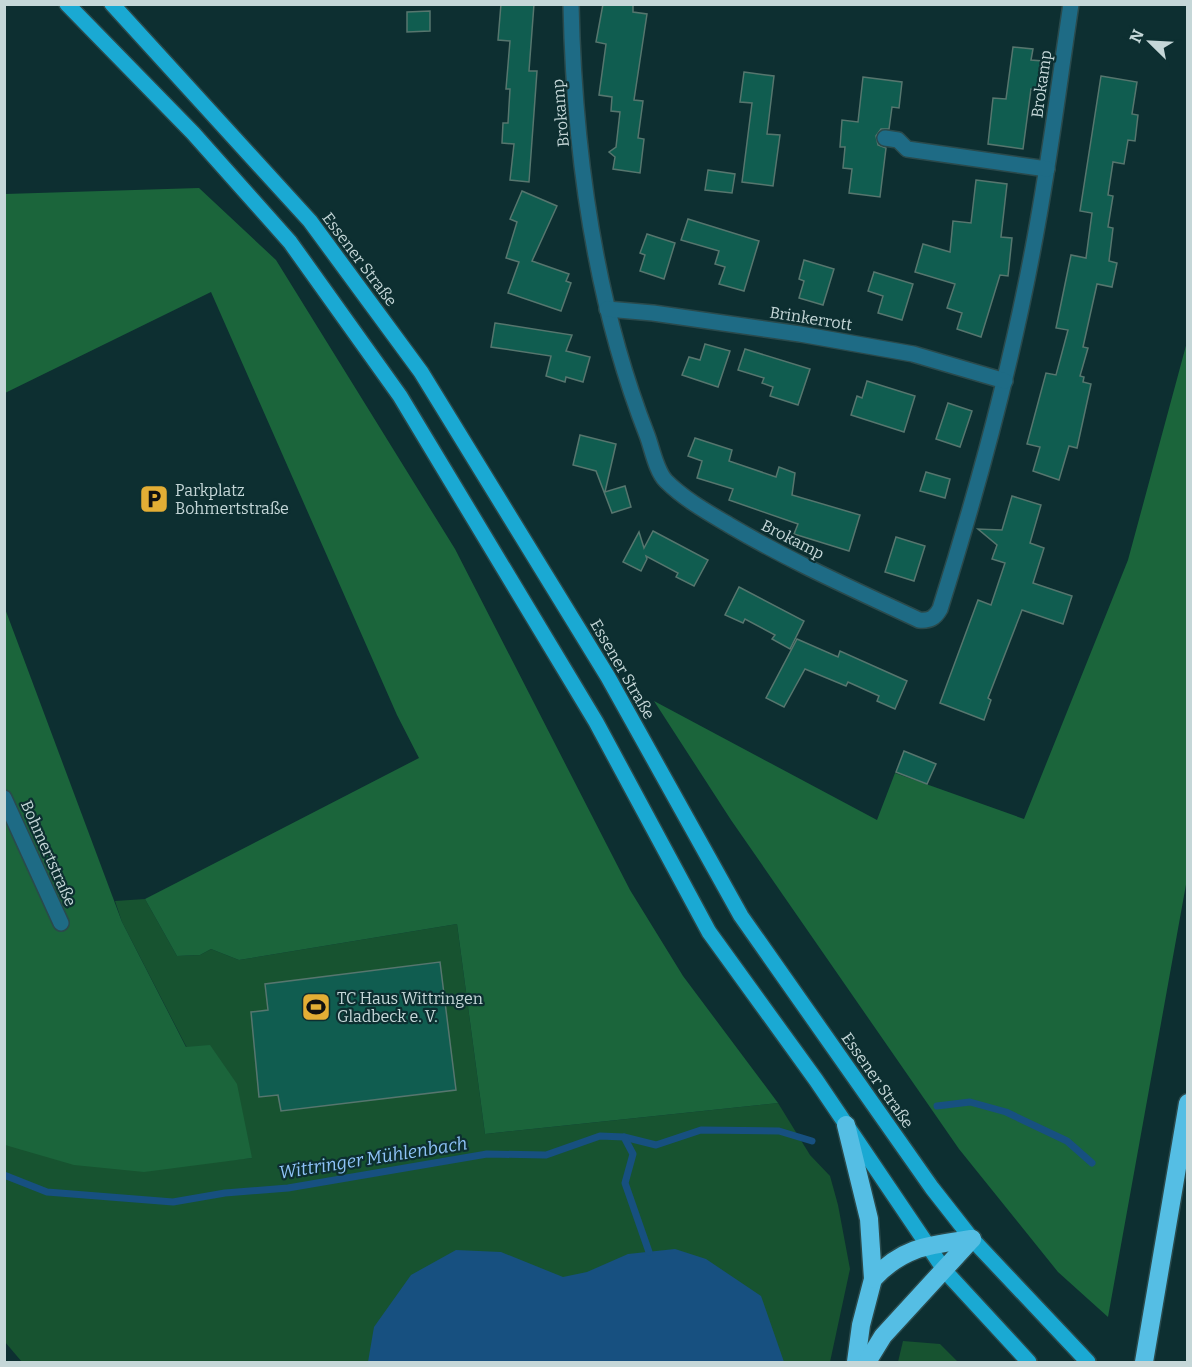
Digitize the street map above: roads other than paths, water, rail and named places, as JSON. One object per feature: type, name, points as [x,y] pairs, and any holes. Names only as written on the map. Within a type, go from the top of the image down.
[{"type":"highway","points":[[1144,1362],[1188,1103]]},
{"type":"highway","points":[[846,1125],[869,1219],[873,1280],[861,1325],[856,1362]]},
{"type":"highway","points":[[873,1280],[888,1263],[906,1252],[927,1245],[972,1239]]},
{"type":"highway","points":[[867,1362],[883,1336],[972,1239]]},
{"type":"main road","points":[[67,4],[193,132],[290,242],[400,396],[596,722],[709,932],[846,1125],[945,1271],[1029,1362]]},
{"type":"main road","name":"Essener Straße","points":[[112,4],[310,221],[421,372],[608,677],[741,916],[925,1178],[972,1239],[1088,1362]]},
{"type":"street","name":"Brokamp","points":[[571,4],[582,156],[607,309],[638,413],[664,479],[697,505],[770,549],[919,620],[935,617],[940,609],[975,498],[1005,381],[1047,169],[1071,4]]},
{"type":"street","points":[[885,138],[898,140],[907,149],[1047,169]]},
{"type":"street","name":"Brinkerrott","points":[[607,309],[652,313],[811,336],[912,354],[1005,381]]},
{"type":"street","name":"Bohmertstraße","points":[[4,798],[61,923]]},
{"type":"water","points":[[675,1249],[706,1259],[761,1296],[784,1362],[368,1362],[374,1327],[411,1275],[456,1250],[501,1252],[563,1277],[587,1272],[628,1254]]},
{"type":"waterway","points":[[937,1106],[970,1102],[1006,1112],[1067,1141],[1092,1163]]},
{"type":"waterway","points":[[624,1137],[656,1145],[701,1130],[779,1131],[812,1141]]},
{"type":"waterway","name":"Wittringer Mühlenbach","points":[[4,1175],[47,1192],[173,1202],[225,1193],[288,1188],[487,1154],[546,1155],[600,1136],[624,1137],[633,1154],[625,1183],[649,1252]]},
{"type":"place","name":"Parkplatz Bohmertstraße","points":[[154,499]]},
{"type":"place","name":"TC Haus Wittringen Gladbeck e. V.","points":[[316,1007]]}]
